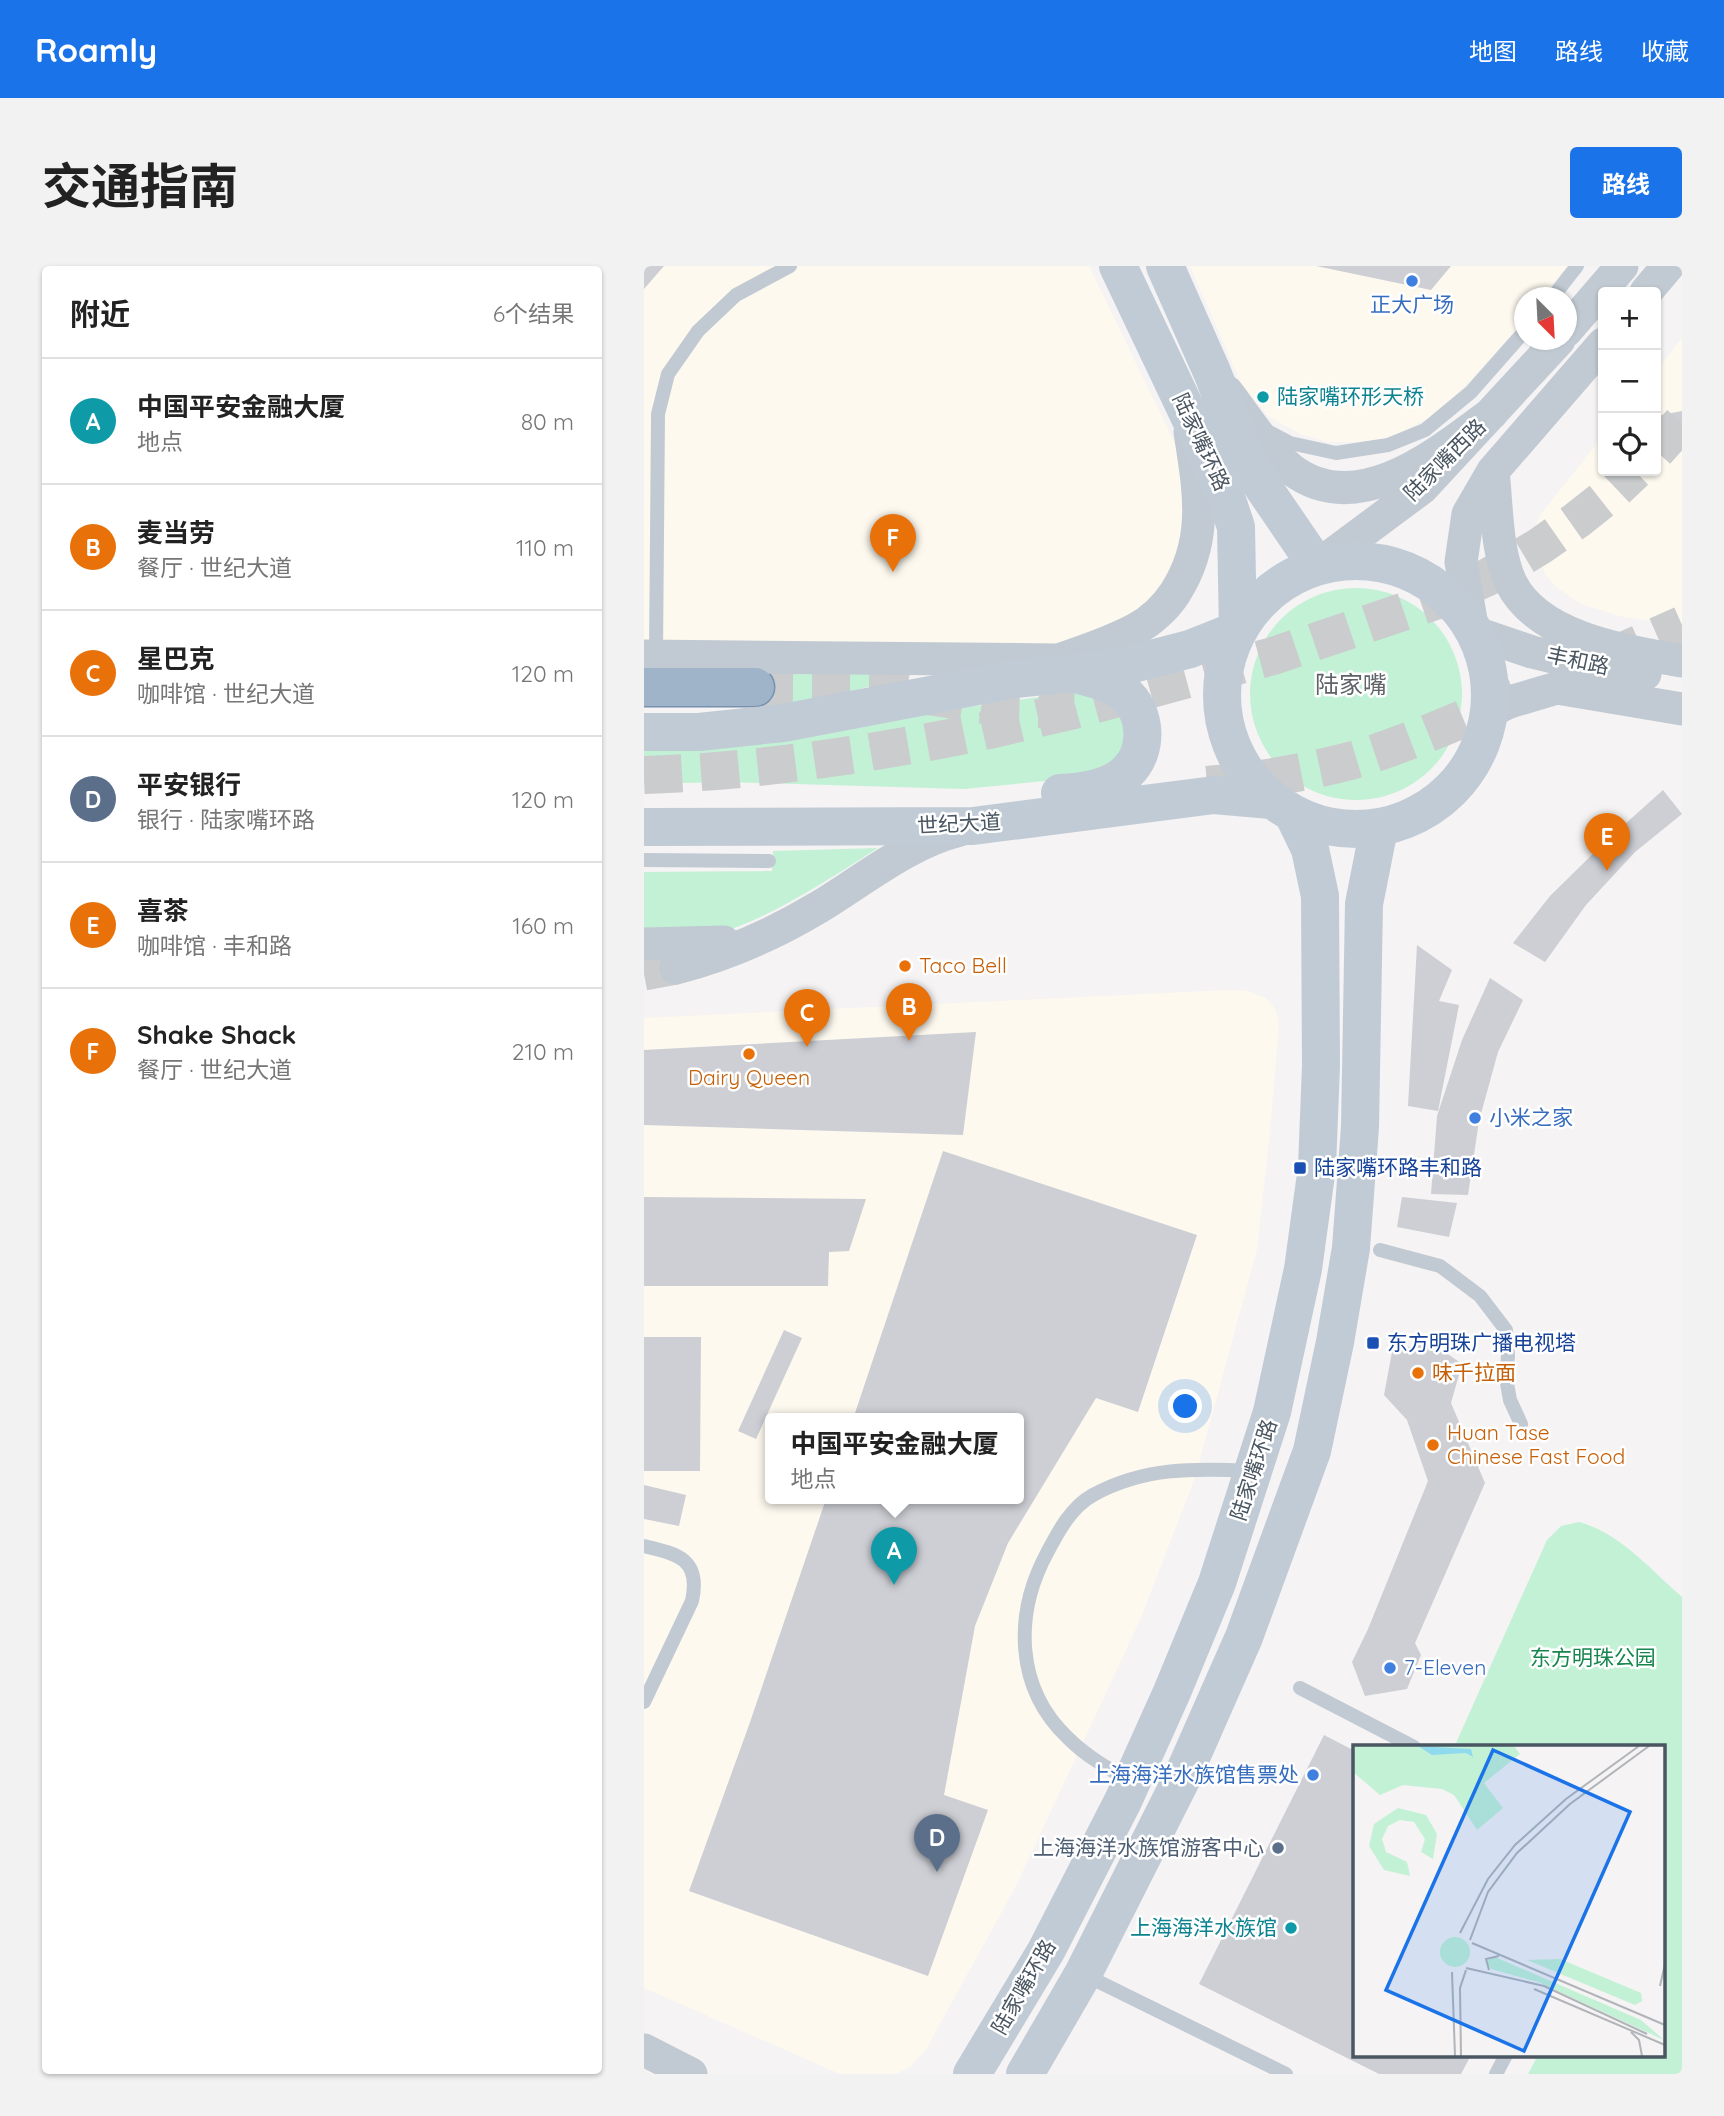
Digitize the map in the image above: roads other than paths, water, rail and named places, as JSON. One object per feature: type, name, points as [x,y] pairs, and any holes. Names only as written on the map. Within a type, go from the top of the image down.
[{"type":"highway","points":[[648,666],[755,687]]},
{"type":"main road","name":"陆家嘴环路","points":[[1118,266],[1222,485],[1236,527],[1238,630]]},
{"type":"main road","name":"陆家嘴环路","points":[[1165,266],[1242,448],[1263,486],[1317,566]]},
{"type":"main road","points":[[1282,807],[1245,772],[1228,739],[1221,702],[1224,664],[1238,630],[1259,602],[1286,580],[1317,566],[1342,561],[1367,561],[1409,571],[1445,593],[1474,629]]},
{"type":"main road","name":"世纪大道","points":[[644,827],[986,825],[1214,795],[1282,807],[1335,828],[1379,828],[1419,814],[1453,788],[1478,753],[1489,713],[1489,672],[1474,629]]},
{"type":"main road","points":[[644,732],[699,732],[783,723],[1068,667],[1117,668],[1190,649],[1238,630]]},
{"type":"main road","points":[[986,825],[1030,797],[1075,792],[1110,783],[1127,773],[1136,759],[1143,728],[1133,702],[1122,691],[1068,667]]},
{"type":"main road","name":"陆家嘴环路","points":[[972,2074],[1046,1951],[1132,1781],[1216,1583],[1272,1412],[1303,1269],[1317,1167],[1321,1066],[1320,896],[1310,849],[1282,807]]},
{"type":"main road","points":[[1025,2074],[1083,1974],[1181,1780],[1244,1637],[1312,1451],[1351,1248],[1360,1127],[1364,904],[1379,828]]},
{"type":"street","points":[[1577,300],[1580,291],[1622,266]]},
{"type":"street","points":[[1650,287],[1668,266]]},
{"type":"street","name":"陆家嘴西路","points":[[1317,566],[1422,488],[1550,350]]},
{"type":"street","name":"陆家嘴西路","points":[[1474,629],[1461,562],[1468,514],[1493,471],[1598,350]]},
{"type":"street","points":[[1212,372],[1272,451],[1291,469],[1311,482],[1344,488],[1380,482],[1422,464],[1492,413]]},
{"type":"street","points":[[648,666],[964,661],[1068,667],[1105,644],[1140,628],[1167,604],[1188,573],[1198,540],[1200,495],[1188,412]]},
{"type":"street","points":[[1493,471],[1500,545],[1511,583],[1529,607],[1562,630],[1628,651],[1682,661]]},
{"type":"street","name":"丰和路","points":[[1474,629],[1532,652],[1582,664],[1682,680]]},
{"type":"street","name":"丰和路","points":[[1489,713],[1506,703],[1557,688],[1682,709]]},
{"type":"street","points":[[676,968],[755,942],[817,909],[912,848],[948,833],[986,825]]},
{"type":"street","points":[[644,944],[755,942]]},
{"type":"street","points":[[644,2050],[691,2074]]},
{"type":"lane","points":[[648,666],[658,414],[668,374],[698,331],[736,295],[790,266]]},
{"type":"lane","points":[[1577,266],[1580,291],[1577,292]]},
{"type":"lane","points":[[1251,423],[1290,443],[1336,453],[1388,445],[1425,430],[1462,400],[1514,345]]},
{"type":"lane","points":[[644,860],[769,861]]},
{"type":"lane","points":[[1380,1250],[1440,1266],[1480,1296],[1506,1330],[1506,1378],[1510,1400],[1521,1424]]},
{"type":"lane","points":[[1132,1781],[1096,1761],[1068,1738],[1047,1714],[1034,1688],[1023,1652],[1026,1616],[1038,1568],[1062,1524],[1089,1497],[1122,1482],[1167,1470],[1254,1471]]},
{"type":"lane","points":[[644,1546],[675,1553],[687,1561],[694,1574],[695,1587],[692,1601],[644,1702]]},
{"type":"lane","points":[[1300,1688],[1410,1745]]},
{"type":"lane","points":[[1083,1974],[1286,2074]]},
{"type":"lane","points":[[1496,2074],[1505,2056]]},
{"type":"tunnel","points":[[1661,445],[1682,422]]},
{"type":"tunnel","points":[[755,687],[879,688],[1004,708],[1074,710],[1273,656],[1438,600],[1490,576],[1540,546],[1577,520],[1630,476]]},
{"type":"tunnel","points":[[1605,659],[1682,625]]},
{"type":"tunnel","points":[[1207,785],[1279,776],[1350,761],[1415,739],[1520,695]]},
{"type":"tunnel","points":[[644,775],[755,767],[866,753],[1074,710]]},
{"type":"tunnel","points":[[644,974],[676,968]]},
{"type":"place","name":"正大广场","points":[[1412,281]]},
{"type":"place","name":"陆家嘴环形天桥","points":[[1263,397]]},
{"type":"place","name":"Shake Shack","points":[[893,572]]},
{"type":"place","name":"喜茶","points":[[1607,871]]},
{"type":"place","name":"Taco Bell","points":[[905,966]]},
{"type":"place","name":"麦当劳","points":[[909,1041]]},
{"type":"place","name":"星巴克","points":[[807,1047]]},
{"type":"place","name":"Dairy Queen","points":[[749,1054]]},
{"type":"place","name":"小米之家","points":[[1475,1118]]},
{"type":"place","name":"陆家嘴环路丰和路","points":[[1300,1168]]},
{"type":"place","name":"东方明珠广播电视塔","points":[[1373,1343]]},
{"type":"place","name":"味千拉面","points":[[1418,1373]]},
{"type":"place","name":"Huan Tase Chinese Fast Food","points":[[1433,1445]]},
{"type":"place","name":"中国平安金融大厦","points":[[894,1585]]},
{"type":"place","name":"7-Eleven","points":[[1390,1668]]},
{"type":"place","name":"上海海洋水族馆售票处","points":[[1313,1775]]},
{"type":"place","name":"上海海洋水族馆游客中心","points":[[1278,1848]]},
{"type":"place","name":"平安银行","points":[[937,1872]]},
{"type":"place","name":"上海海洋水族馆","points":[[1291,1928]]},
{"type":"district","name":"陆家嘴","points":[[1351,685]]},
{"type":"park label","name":"东方明珠公园","points":[[1593,1658]]}]
